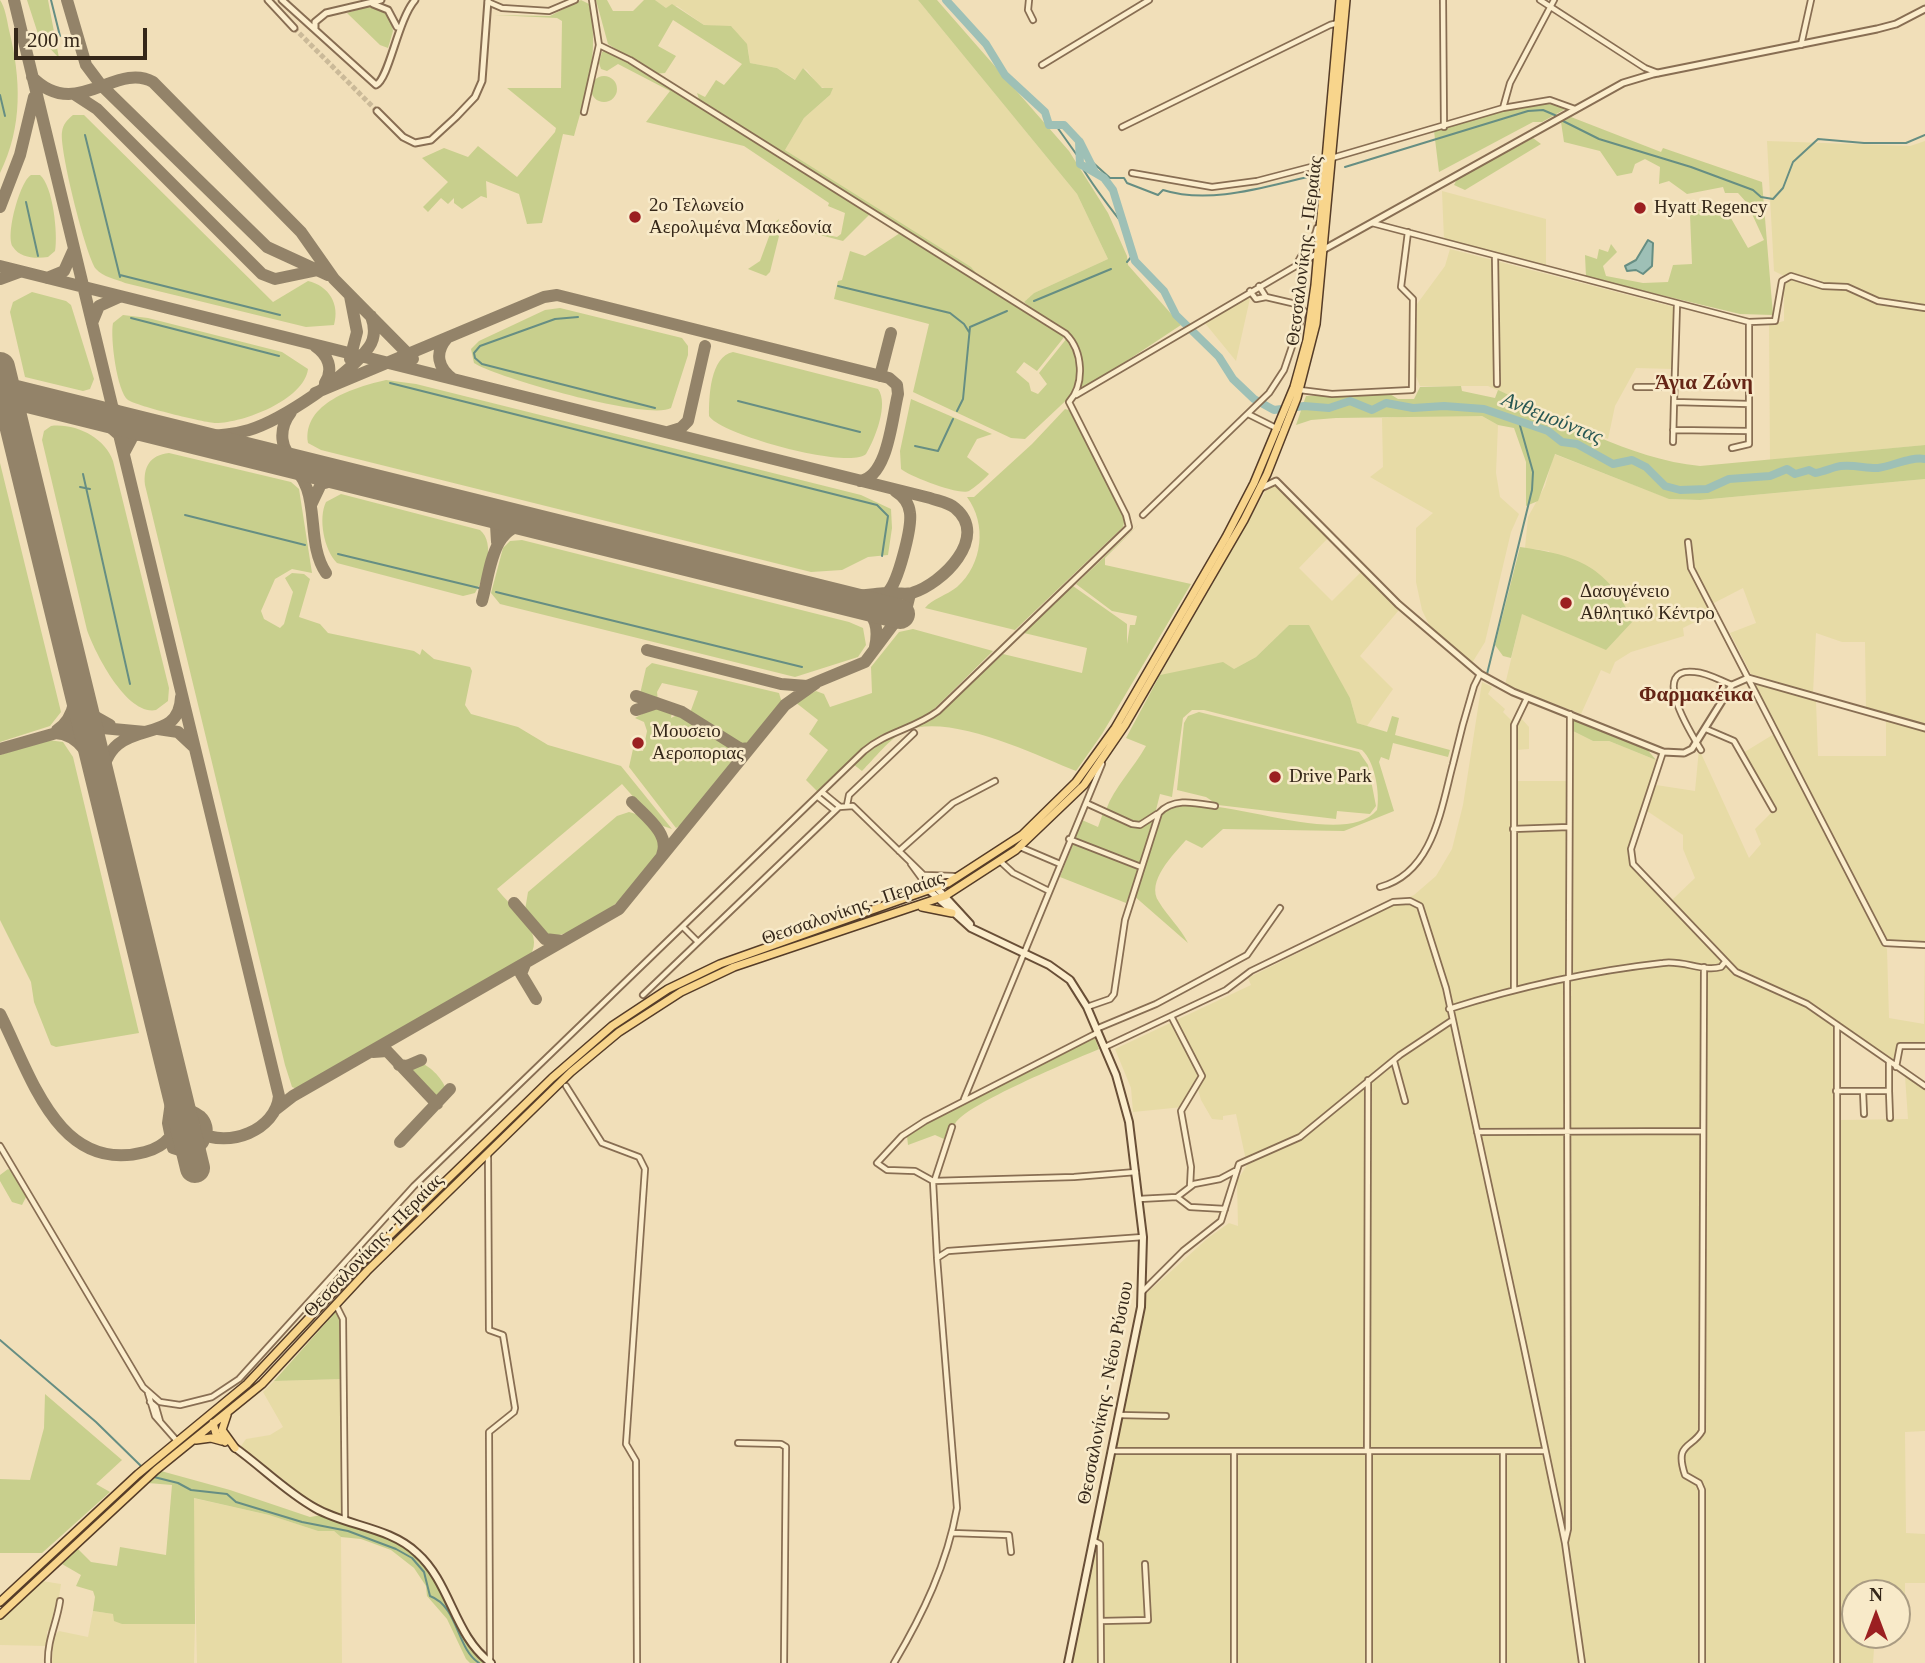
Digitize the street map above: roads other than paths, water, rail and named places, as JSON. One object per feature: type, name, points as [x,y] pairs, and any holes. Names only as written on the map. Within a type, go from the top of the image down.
[{"type":"main road","name":"Θεσσαλονίκης - Περαίας","points":[[153,1467],[228,1413],[286,1361],[336,1305],[593,1053],[672,997],[753,960],[942,898],[1001,862],[1076,794],[1105,757],[1230,546],[1270,467],[1295,395],[1321,251],[1340,0]]},
{"type":"main road","name":"Θεσσαλονίκης - Περαίας","points":[[1329,162],[1346,0]]},
{"type":"main road","name":"Θεσσαλονίκης - Περαίας","points":[[1321,251],[1323,199],[1328,182]]},
{"type":"main road","name":"Θεσσαλονίκης - Περαίας","points":[[0,1602],[141,1478],[177,1441],[219,1408],[268,1363],[355,1269],[552,1078],[612,1027],[668,989],[720,964],[934,889],[1001,851],[1050,811],[1103,746],[1226,537],[1278,429],[1285,422]]},
{"type":"main road","points":[[1270,467],[1276,481]]},
{"type":"main road","name":"Θεσσαλονίκης - Νέου Ρύσιου","points":[[934,889],[976,930]]},
{"type":"main road","name":"Θεσσαλονίκης - Νέου Ρύσιου","points":[[942,898],[952,913],[976,930],[1066,976],[1086,1005],[1123,1098],[1136,1172],[1143,1237],[1142,1292],[1068,1663]]},
{"type":"main road","points":[[918,907],[952,913]]},
{"type":"main road","points":[[219,1408],[213,1424],[216,1434],[310,1505],[406,1544],[422,1557],[433,1572],[470,1641],[490,1663]]},
{"type":"main road","points":[[228,1413],[222,1430],[235,1448]]},
{"type":"main road","points":[[189,1443],[206,1438],[225,1442]]},
{"type":"main road","name":"Θεσσαλονίκης - Περαίας","points":[[0,1615],[141,1478]]},
{"type":"street","points":[[268,0],[294,28]]},
{"type":"street","points":[[282,0],[376,85],[384,78],[397,31],[415,0]]},
{"type":"street","points":[[316,29],[317,18],[322,14],[381,0]]},
{"type":"street","points":[[377,111],[403,137],[415,143],[430,141],[453,120],[481,87],[488,1],[502,8],[551,11],[575,0]]},
{"type":"street","points":[[584,112],[599,46],[592,0]]},
{"type":"street","points":[[1029,0],[1028,10],[1033,20]]},
{"type":"street","points":[[1042,65],[1149,0]]},
{"type":"street","points":[[1443,0],[1444,127]]},
{"type":"street","points":[[1540,0],[1659,73]]},
{"type":"street","points":[[1503,108],[1510,83],[1554,0]]},
{"type":"street","points":[[1801,45],[1811,0]]},
{"type":"street","points":[[366,3],[388,10],[395,20],[397,31]]},
{"type":"street","points":[[487,16],[502,8]]},
{"type":"street","points":[[148,1392],[149,1401],[156,1407],[180,1405],[205,1400],[239,1379],[415,1185],[820,794],[877,740],[917,725],[938,711],[1129,527],[1128,520],[1069,402],[1075,395],[1183,329],[1605,92],[1659,73],[1896,24],[1925,9]]},
{"type":"street","points":[[1122,127],[1330,24],[1338,23]]},
{"type":"street","points":[[599,46],[630,60],[1066,334],[1076,349],[1079,362],[1075,395]]},
{"type":"street","points":[[1642,65],[1642,77]]},
{"type":"street","points":[[1132,173],[1212,187],[1257,181],[1329,162],[1503,108],[1550,100],[1575,109]]},
{"type":"street","points":[[1297,264],[1315,240],[1323,199]]},
{"type":"street","points":[[1371,223],[1749,322],[1775,321],[1782,281],[1791,276],[1823,286],[1847,287],[1878,301],[1925,308]]},
{"type":"street","points":[[1295,395],[1412,390],[1413,299],[1401,287],[1408,232]]},
{"type":"street","points":[[1495,256],[1497,384]]},
{"type":"street","points":[[1259,286],[1266,297]]},
{"type":"street","points":[[1143,515],[1269,393],[1284,370],[1304,311],[1296,304],[1266,297],[1256,299],[1250,291]]},
{"type":"street","points":[[1673,442],[1677,304]]},
{"type":"street","points":[[1732,447],[1749,446],[1749,322]]},
{"type":"street","points":[[1636,387],[1674,387]]},
{"type":"street","points":[[1674,402],[1749,404]]},
{"type":"street","points":[[1248,414],[1278,429]]},
{"type":"street","points":[[1673,430],[1749,431]]},
{"type":"street","points":[[1259,491],[1276,481],[1398,604],[1480,674],[1527,698],[1663,752],[1685,753],[1697,743],[1732,685],[1748,678],[1925,728]]},
{"type":"street","points":[[1688,542],[1691,568],[1885,943],[1925,946]]},
{"type":"street","points":[[1701,750],[1677,707],[1673,686],[1676,678],[1685,672],[1698,672],[1732,685]]},
{"type":"street","points":[[1380,887],[1404,875],[1432,839],[1474,686],[1480,674]]},
{"type":"street","points":[[1514,990],[1514,725],[1527,698]]},
{"type":"street","points":[[1565,1543],[1569,1528],[1567,1132],[1570,714]]},
{"type":"street","points":[[1706,729],[1734,741],[1773,809]]},
{"type":"street","points":[[846,805],[849,795],[914,733]]},
{"type":"street","points":[[1663,752],[1632,844],[1631,860],[1736,972],[1807,1004],[1925,1086]]},
{"type":"street","points":[[964,1100],[1069,839],[1105,757]]},
{"type":"street","points":[[899,851],[953,803],[995,781]]},
{"type":"street","points":[[820,794],[839,807]]},
{"type":"street","points":[[820,794],[834,810]]},
{"type":"street","points":[[1086,803],[1140,825],[1166,806],[1180,802],[1215,806]]},
{"type":"street","points":[[643,995],[839,807],[853,806],[934,889]]},
{"type":"street","points":[[1086,1005],[1113,996],[1128,907],[1159,813]]},
{"type":"street","points":[[1513,828],[1569,827]]},
{"type":"street","points":[[1069,839],[1141,867]]},
{"type":"street","points":[[1020,847],[1060,864]]},
{"type":"street","points":[[1001,862],[1013,873],[1049,891]]},
{"type":"street","points":[[910,863],[924,875],[934,889]]},
{"type":"street","points":[[924,875],[943,877],[968,872]]},
{"type":"street","points":[[1103,1046],[1226,990],[1251,971],[1393,902],[1410,901],[1423,911],[1446,988],[1565,1543],[1582,1663]]},
{"type":"street","points":[[1136,1172],[1074,1177],[934,1180],[915,1171],[887,1170],[877,1163],[906,1133],[964,1100],[1163,1001],[1247,955],[1280,908]]},
{"type":"street","points":[[683,927],[697,941]]},
{"type":"street","points":[[1449,1009],[1568,978],[1665,962],[1716,968],[1725,962]]},
{"type":"street","points":[[1702,1663],[1702,1490],[1699,1483],[1685,1475],[1682,1453],[1686,1443],[1702,1431],[1704,967]]},
{"type":"street","points":[[1171,1016],[1202,1076],[1181,1111],[1191,1167],[1189,1187]]},
{"type":"street","points":[[1139,1199],[1177,1197],[1189,1187],[1226,1177],[1239,1164],[1300,1137],[1368,1080],[1451,1021]]},
{"type":"street","points":[[1837,1025],[1837,1663]]},
{"type":"street","points":[[1896,1067],[1900,1046],[1925,1046]]},
{"type":"street","points":[[1394,1061],[1405,1101]]},
{"type":"street","points":[[1889,1062],[1890,1118]]},
{"type":"street","points":[[1368,1080],[1368,1663]]},
{"type":"street","points":[[566,1086],[602,1143],[639,1157],[645,1169],[626,1444],[636,1467],[637,1663]]},
{"type":"street","points":[[1836,1091],[1889,1091]]},
{"type":"street","points":[[1863,1091],[1864,1114]]},
{"type":"street","points":[[894,1663],[936,1582],[957,1508],[934,1180],[952,1127]]},
{"type":"street","points":[[1477,1132],[1702,1131]]},
{"type":"street","points":[[0,1146],[138,1381],[148,1392],[160,1421],[177,1441]]},
{"type":"street","points":[[488,1154],[489,1330],[503,1335],[515,1408],[514,1412],[489,1432],[490,1663]]},
{"type":"street","points":[[1142,1292],[1183,1251],[1217,1225],[1239,1164]]},
{"type":"street","points":[[1177,1197],[1191,1207],[1225,1209]]},
{"type":"street","points":[[939,1254],[1143,1237]]},
{"type":"street","points":[[336,1305],[343,1320],[345,1520]]},
{"type":"street","points":[[1119,1415],[1166,1416]]},
{"type":"street","points":[[738,1443],[780,1444],[786,1447],[784,1663]]},
{"type":"street","points":[[1111,1451],[1545,1451]]},
{"type":"street","points":[[1234,1451],[1234,1663]]},
{"type":"street","points":[[1503,1451],[1503,1663]]},
{"type":"street","points":[[952,1533],[1009,1535],[1011,1552]]},
{"type":"street","points":[[1094,1541],[1100,1544],[1101,1663]]},
{"type":"street","points":[[1101,1621],[1148,1620],[1146,1564]]},
{"type":"street","points":[[48,1663],[48,1643],[56,1628],[60,1601]]},
{"type":"water","points":[[1648,240],[1653,243],[1652,266],[1643,274],[1636,270],[1627,271],[1625,266],[1636,260]]},
{"type":"waterway","points":[[51,0],[60,36]]},
{"type":"waterway","name":"Ανθεμούντας","points":[[946,0],[986,44],[1005,75],[1045,112],[1049,125],[1064,125],[1079,141],[1080,164],[1104,178],[1113,190],[1135,261],[1164,291],[1176,315],[1219,357],[1233,379],[1254,399],[1274,410],[1304,406],[1329,408],[1350,401],[1372,410],[1386,403],[1413,408],[1444,406],[1484,409],[1548,431],[1562,442],[1577,444],[1613,464],[1632,460],[1646,467],[1665,486],[1680,490],[1707,489],[1729,479],[1770,476],[1787,469],[1795,474],[1809,470],[1815,473],[1841,466],[1878,468],[1925,459]]},
{"type":"waterway","points":[[0,95],[5,116]]},
{"type":"waterway","points":[[1345,167],[1528,111],[1543,110],[1557,116]]},
{"type":"waterway","points":[[1561,120],[1599,139],[1691,167],[1753,190],[1761,197],[1773,199],[1783,188],[1793,162],[1818,139],[1906,143],[1925,135]]},
{"type":"waterway","name":"Ανθεμούντας","points":[[1057,127],[1079,158]]},
{"type":"waterway","points":[[85,135],[120,277]]},
{"type":"waterway","name":"Ανθεμούντας","points":[[1080,142],[1094,170]]},
{"type":"waterway","points":[[1090,160],[1110,178],[1124,178],[1127,183],[1158,195],[1163,190],[1202,196],[1222,195],[1321,174]]},
{"type":"waterway","name":"Ανθεμούντας","points":[[1080,164],[1122,223]]},
{"type":"waterway","points":[[26,202],[38,256]]},
{"type":"waterway","name":"Ανθεμούντας","points":[[1127,262],[1132,256]]},
{"type":"waterway","points":[[1034,301],[1111,269]]},
{"type":"waterway","points":[[120,275],[280,315]]},
{"type":"waterway","points":[[838,286],[950,313],[964,324],[969,332]]},
{"type":"waterway","points":[[957,411],[963,399],[970,327],[1007,311]]},
{"type":"waterway","points":[[578,317],[555,319],[480,346],[474,353],[475,358],[482,364],[655,408]]},
{"type":"waterway","points":[[131,318],[279,356]]},
{"type":"waterway","points":[[390,383],[877,505],[888,516],[882,556]]},
{"type":"waterway","points":[[738,401],[860,432]]},
{"type":"waterway","points":[[915,446],[938,451],[953,419]]},
{"type":"waterway","points":[[1487,674],[1532,490],[1533,472],[1519,422]]},
{"type":"waterway","points":[[83,474],[130,684]]},
{"type":"waterway","points":[[80,487],[90,489]]},
{"type":"waterway","points":[[185,515],[305,545]]},
{"type":"waterway","points":[[338,554],[479,588]]},
{"type":"waterway","points":[[496,592],[802,667]]},
{"type":"waterway","points":[[0,1340],[96,1422],[142,1467]]},
{"type":"waterway","points":[[154,1477],[178,1483],[191,1490],[227,1494],[236,1502],[302,1522],[348,1531],[412,1558],[424,1572],[430,1596],[447,1609],[466,1648],[479,1663]]},
{"type":"tunnel","points":[[294,28],[377,111]]},
{"type":"place","name":"Hyatt Regency","points":[[1640,208]]},
{"type":"place","name":"2ο Τελωνείο Αερολιμένα Μακεδονία","points":[[635,217]]},
{"type":"place","name":"Δασυγένειο Αθλητικό Κέντρο","points":[[1566,603]]},
{"type":"place","name":"Μουσειο Αεροποριας","points":[[638,743]]},
{"type":"place","name":"Drive Park","points":[[1275,777]]},
{"type":"district","name":"Άγια Ζώνη","points":[[1704,384]]},
{"type":"district","name":"Φαρμακέικα","points":[[1696,696]]}]
